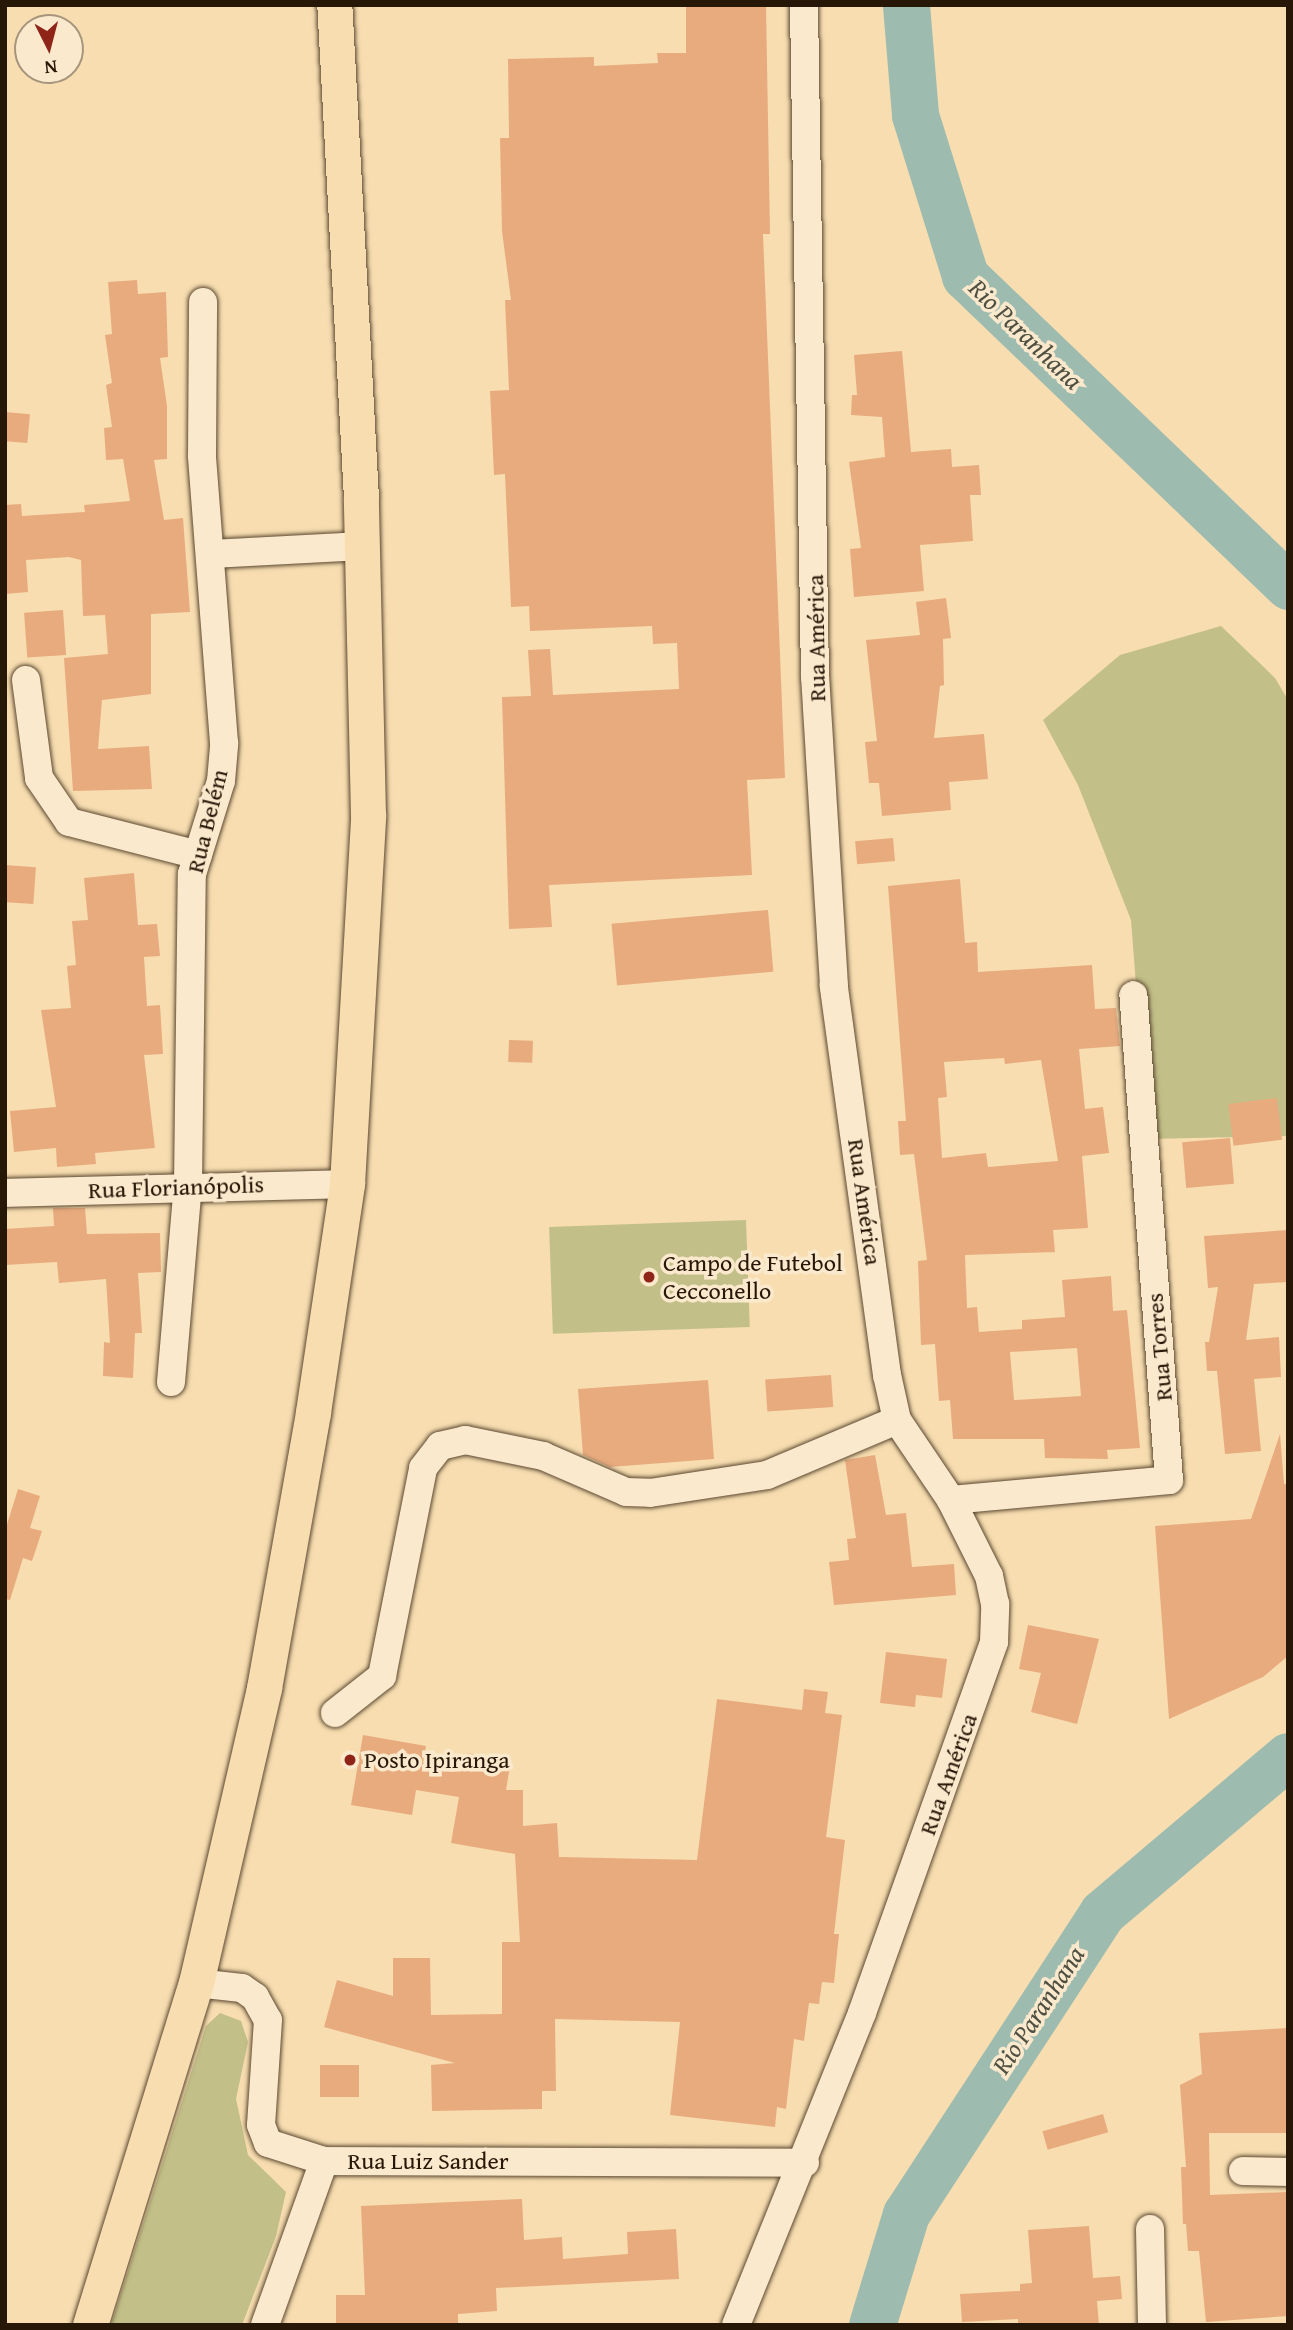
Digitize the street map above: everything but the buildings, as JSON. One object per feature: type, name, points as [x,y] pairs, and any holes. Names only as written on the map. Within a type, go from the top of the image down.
[{"type":"main road","points":[[90,2325],[196,1983],[276,1624],[347,1184],[368,815],[363,546],[334,5]]},
{"type":"street","name":"Rua América","points":[[736,2325],[744,2296],[804,2163],[995,1643],[989,1576],[951,1500],[897,1420],[887,1376],[834,986],[823,862],[816,677],[804,5]]},
{"type":"street","name":"Rua Belém","points":[[171,1382],[188,1185],[192,874],[221,781],[224,743],[202,455],[203,302]]},
{"type":"street","points":[[211,554],[363,546]]},
{"type":"street","points":[[26,680],[38,779],[69,822],[198,855]]},
{"type":"street","name":"Rua Torres","points":[[951,1500],[1169,1480],[1133,995]]},
{"type":"street","name":"Rua Florianópolis","points":[[5,1193],[188,1185],[347,1184]]},
{"type":"street","points":[[335,1713],[382,1676],[423,1468],[440,1446],[465,1440],[543,1456],[626,1492],[650,1493],[766,1475],[897,1420]]},
{"type":"street","name":"Rua Luiz Sander","points":[[196,1983],[242,1988],[255,1997],[268,2020],[261,2126],[268,2143],[324,2161],[804,2163]]},
{"type":"street","points":[[264,2325],[324,2161]]},
{"type":"street","points":[[1243,2171],[1288,2172]]},
{"type":"street","points":[[1150,2229],[1152,2325]]},
{"type":"shaded area","points":[[1221,626],[1275,678],[1288,700],[1288,1136],[1148,1139],[1131,920],[1078,785],[1043,720],[1120,655]]},
{"type":"shaded area","name":"Campo de Futebol Cecconello","points":[[746,1220],[750,1327],[553,1334],[549,1227]]},
{"type":"shaded area","points":[[220,2013],[241,2021],[248,2042],[236,2099],[248,2155],[286,2192],[276,2236],[242,2325],[111,2325],[206,2026]]},
{"type":"waterway","name":"Rio Paranhana","points":[[906,5],[915,115],[965,276],[1288,586]]},
{"type":"waterway","name":"Rio Paranhana","points":[[872,2325],[906,2214],[1102,1913],[1288,1756]]},
{"type":"place","name":"Campo de Futebol Cecconello","points":[[649,1277]]},
{"type":"place","name":"Posto Ipiranga","points":[[350,1760]]}]
